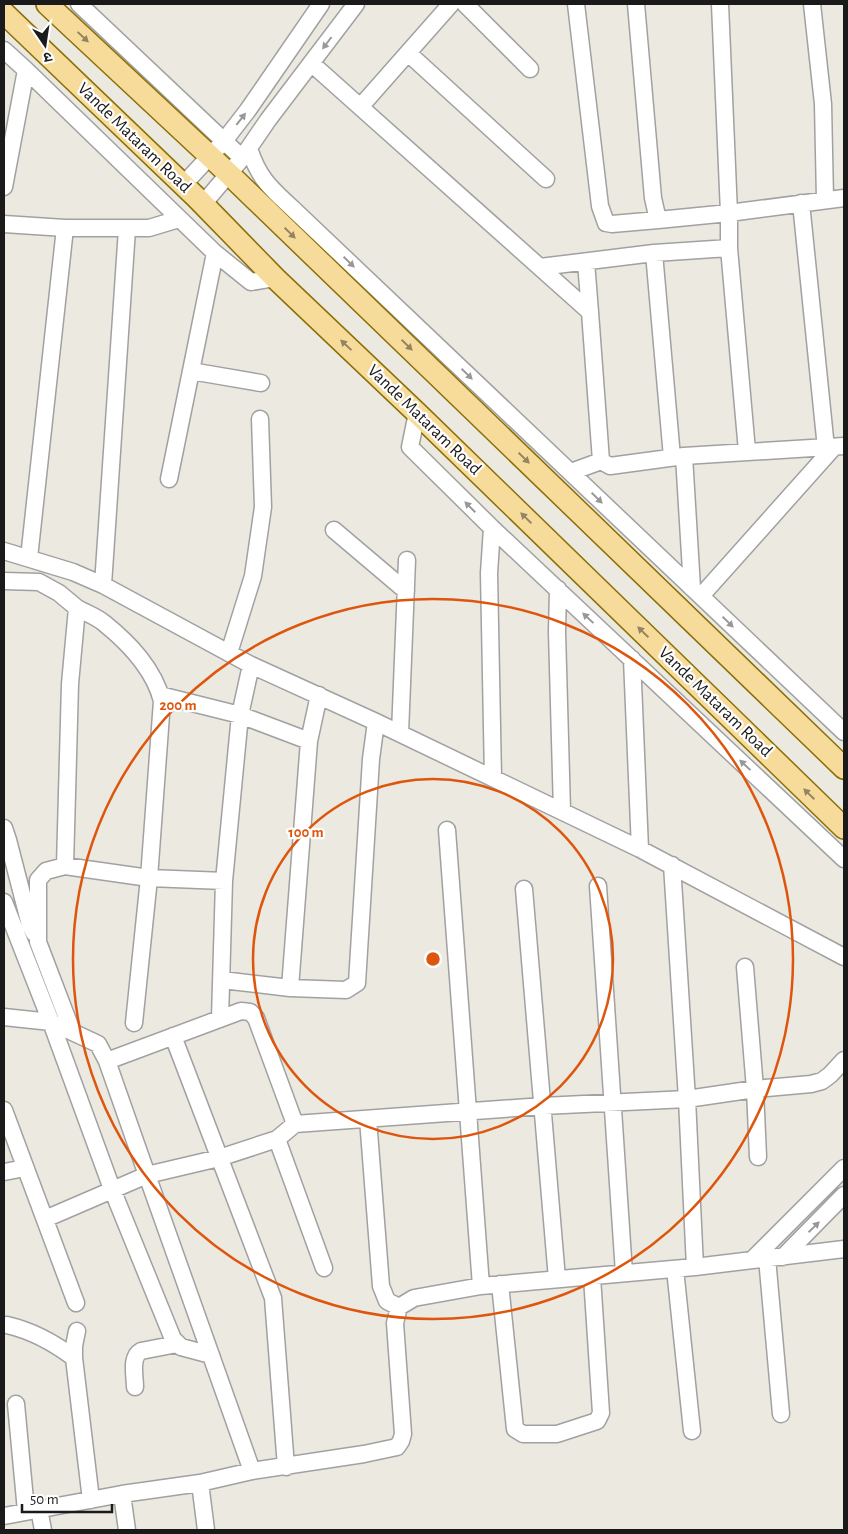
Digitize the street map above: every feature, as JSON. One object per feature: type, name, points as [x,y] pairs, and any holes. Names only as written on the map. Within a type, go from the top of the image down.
[{"type":"main road","points":[[47,4],[229,174],[274,204],[844,768]]},
{"type":"main road","name":"Vande Mataram Road","points":[[4,13],[844,828]]},
{"type":"street","points":[[79,4],[224,141],[246,153],[269,187],[274,204],[571,472],[844,732]]},
{"type":"street","points":[[183,185],[224,141],[270,80],[321,4]]},
{"type":"street","points":[[203,204],[246,153],[268,120],[356,4]]},
{"type":"street","points":[[361,106],[451,4]]},
{"type":"street","points":[[466,4],[530,70]]},
{"type":"street","points":[[576,4],[600,206],[606,223],[729,213],[844,198]]},
{"type":"street","points":[[636,4],[653,198],[658,220]]},
{"type":"street","points":[[720,4],[729,213],[728,248],[747,451]]},
{"type":"street","points":[[812,4],[823,104],[825,200]]},
{"type":"street","points":[[4,50],[215,254],[251,282],[275,278]]},
{"type":"street","points":[[408,53],[546,179]]},
{"type":"street","points":[[312,63],[590,312]]},
{"type":"street","points":[[4,187],[26,70]]},
{"type":"street","points":[[802,203],[835,447]]},
{"type":"street","points":[[4,224],[65,228],[127,229],[149,228],[179,219]]},
{"type":"street","points":[[29,558],[65,228]]},
{"type":"street","points":[[103,585],[127,229]]},
{"type":"street","points":[[540,266],[654,253],[728,248]]},
{"type":"street","points":[[654,253],[696,592]]},
{"type":"street","points":[[169,479],[215,254]]},
{"type":"street","points":[[586,262],[601,461]]},
{"type":"street","points":[[191,371],[261,383]]},
{"type":"street","points":[[417,413],[410,447],[492,528],[844,859]]},
{"type":"street","points":[[229,653],[253,576],[263,508],[260,419]]},
{"type":"street","points":[[571,472],[601,461],[610,466],[678,456],[835,447]]},
{"type":"street","points":[[696,592],[835,447]]},
{"type":"street","points":[[492,528],[489,573],[494,778]]},
{"type":"street","points":[[334,530],[406,592]]},
{"type":"street","points":[[4,551],[73,572],[103,585],[251,665],[400,733],[640,849],[844,958]]},
{"type":"street","points":[[400,733],[407,560]]},
{"type":"street","points":[[4,581],[39,582],[59,593],[77,608],[104,622],[134,651],[158,686],[162,701],[149,878],[134,1023]]},
{"type":"street","points":[[558,589],[557,632],[562,812]]},
{"type":"street","points":[[65,866],[70,684],[77,608]]},
{"type":"street","points":[[632,659],[640,849]]},
{"type":"street","points":[[220,1019],[224,881],[240,715],[251,665]]},
{"type":"street","points":[[160,695],[240,715],[309,741]]},
{"type":"street","points":[[290,988],[309,741],[319,695]]},
{"type":"street","points":[[222,980],[290,988],[346,990],[357,983],[371,759],[376,722]]},
{"type":"street","points":[[4,828],[30,925],[72,1031]]},
{"type":"street","points":[[448,830],[481,1286]]},
{"type":"street","points":[[38,942],[38,880],[46,871],[65,866],[149,878],[224,881]]},
{"type":"street","points":[[672,866],[687,1099],[695,1267]]},
{"type":"street","points":[[598,886],[624,1273]]},
{"type":"street","points":[[524,888],[557,1279]]},
{"type":"street","points":[[4,902],[11,941],[51,1022],[112,1189],[173,1339],[181,1347],[211,1356]]},
{"type":"street","points":[[745,967],[755,1089],[758,1157]]},
{"type":"street","points":[[107,1061],[241,1011],[250,1012],[256,1018],[295,1124]]},
{"type":"street","points":[[4,1017],[51,1022],[98,1044],[107,1061],[252,1471]]},
{"type":"street","points":[[172,1036],[273,1298],[286,1467]]},
{"type":"street","points":[[45,1219],[147,1175],[220,1158],[277,1138],[295,1124],[468,1113],[543,1106],[687,1099],[755,1089],[811,1084],[830,1075],[844,1060]]},
{"type":"street","points":[[5,1117],[76,1303]]},
{"type":"street","points":[[368,1119],[381,1286],[388,1302],[399,1307]]},
{"type":"street","points":[[277,1138],[324,1268]]},
{"type":"street","points":[[4,1172],[25,1168]]},
{"type":"street","points":[[781,1414],[767,1258],[844,1168]]},
{"type":"street","points":[[767,1258],[844,1195]]},
{"type":"street","points":[[4,1516],[122,1494],[200,1483],[252,1471],[364,1454],[396,1446],[401,1441],[403,1434],[395,1323],[399,1307],[414,1298],[481,1286],[695,1267],[844,1249]]},
{"type":"street","points":[[675,1268],[692,1431]]},
{"type":"street","points":[[500,1284],[515,1429],[523,1434],[557,1434],[597,1421],[601,1413],[592,1277]]},
{"type":"street","points":[[7,1325],[39,1336],[58,1346],[74,1358]]},
{"type":"street","points":[[77,1331],[74,1358],[91,1500]]},
{"type":"street","points":[[135,1387],[134,1359],[136,1354],[141,1351],[176,1344]]},
{"type":"street","points":[[16,1404],[33,1510],[43,1530]]},
{"type":"street","points":[[200,1483],[206,1530]]},
{"type":"street","points":[[122,1494],[127,1530]]}]
